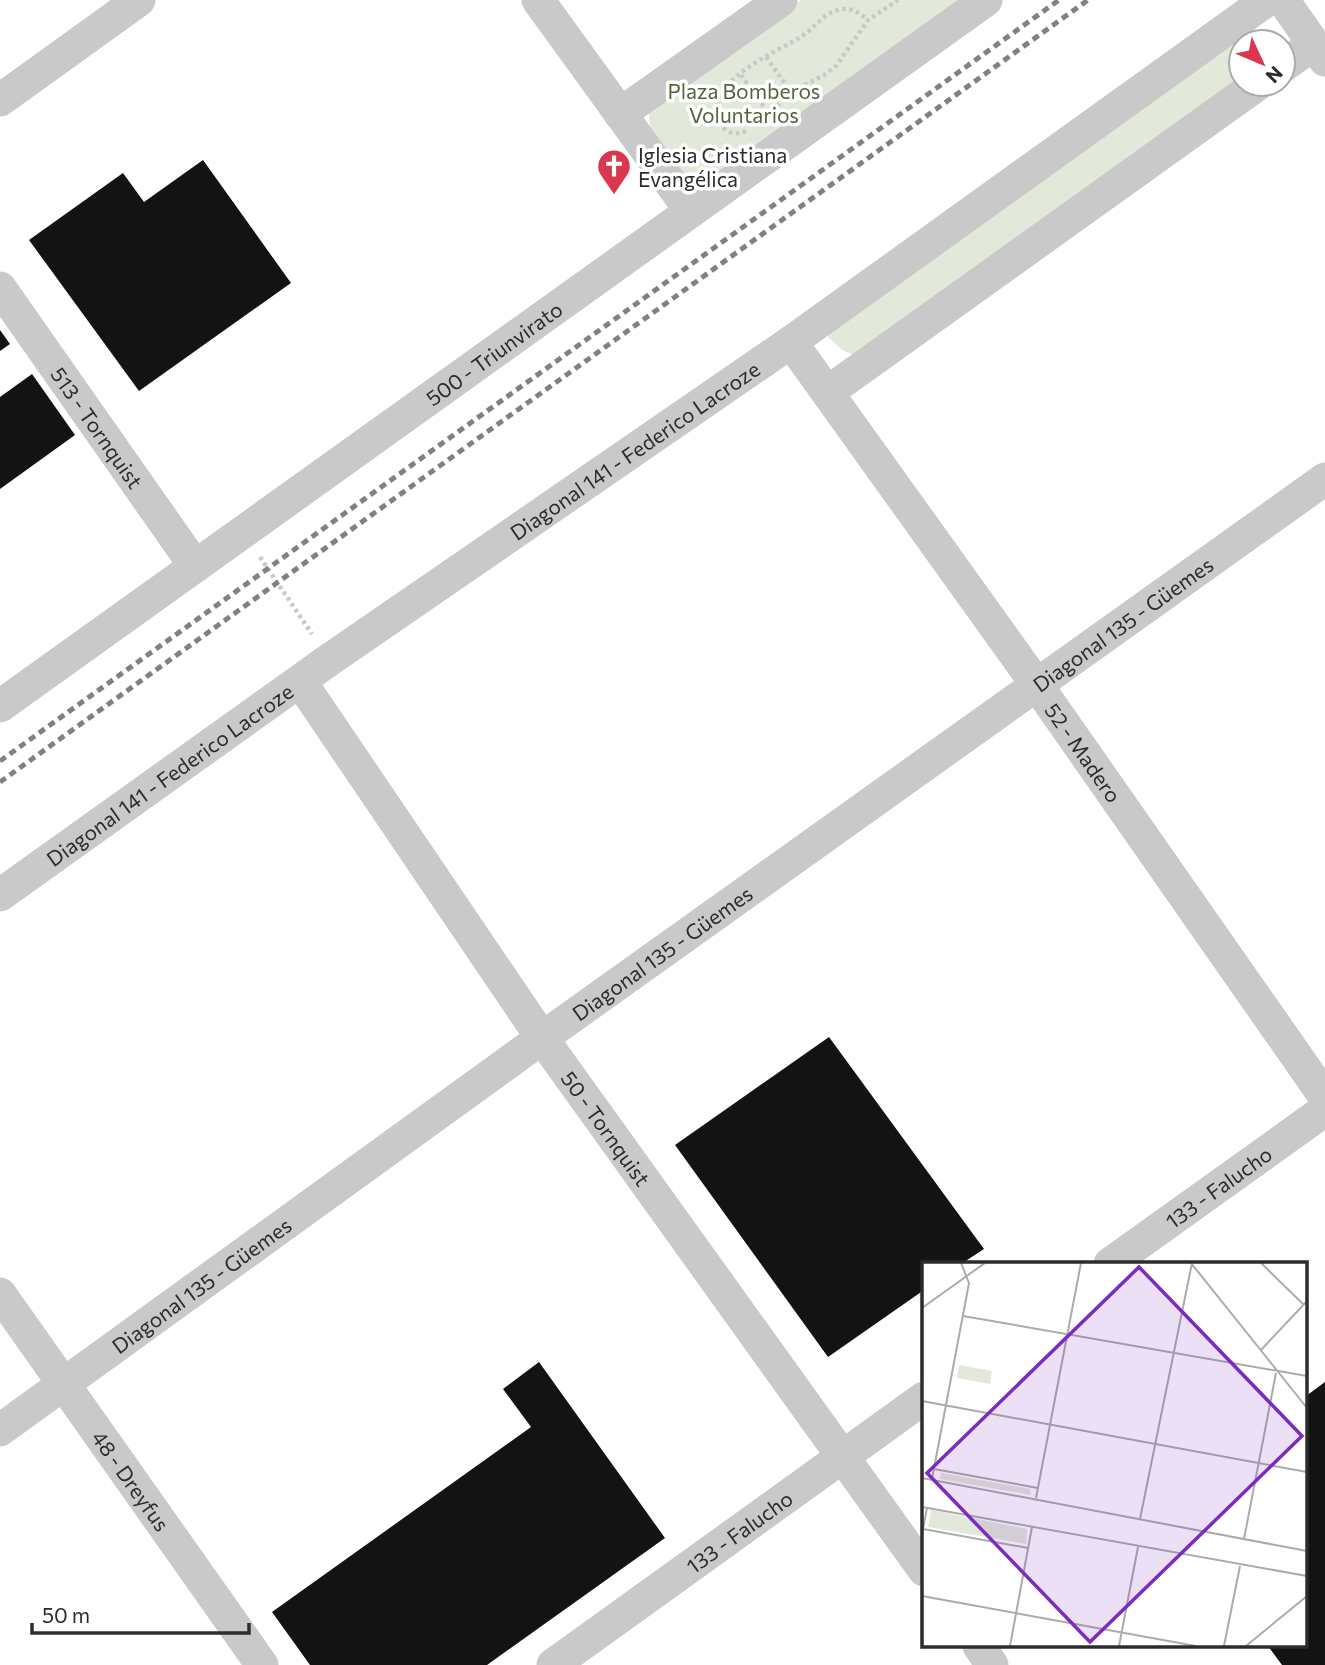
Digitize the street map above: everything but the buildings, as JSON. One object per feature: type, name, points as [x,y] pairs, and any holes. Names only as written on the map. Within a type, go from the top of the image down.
[{"type":"street","points":[[0,100],[139,0]]},
{"type":"street","points":[[538,0],[691,211]]},
{"type":"street","points":[[620,114],[781,0]]},
{"type":"street","name":"500 - Triunvirato","points":[[0,706],[986,0]]},
{"type":"street","name":"Diagonal 141 - Federico Lacroze","points":[[0,895],[329,660],[791,342],[1267,0]]},
{"type":"street","points":[[1283,0],[1319,52],[1297,61]]},
{"type":"street","points":[[828,392],[1238,98]]},
{"type":"street","name":"513 - Tornquist","points":[[0,288],[195,566]]},
{"type":"street","name":"52 - Madero","points":[[791,342],[1037,685],[1325,1097]]},
{"type":"street","name":"Diagonal 135 - Güemes","points":[[0,1430],[542,1038],[1325,479]]},
{"type":"street","name":"50 - Tornquist","points":[[300,681],[542,1038],[922,1567]]},
{"type":"street","name":"133 - Falucho","points":[[1113,1262],[1325,1110]]},
{"type":"street","name":"48 - Dreyfus","points":[[0,1294],[262,1665]]},
{"type":"street","name":"133 - Falucho","points":[[553,1665],[922,1399]]},
{"type":"street","points":[[980,1648],[992,1665]]},
{"type":"path","points":[[761,120],[791,92],[836,66],[868,20],[898,0]]},
{"type":"path","points":[[754,126],[743,133],[726,131],[715,112],[717,100],[724,89],[766,57],[819,24],[830,13],[846,8],[856,11],[868,20]]},
{"type":"path","points":[[766,57],[791,92]]},
{"type":"path","points":[[741,75],[768,114]]},
{"type":"path","points":[[241,531],[329,660]]},
{"type":"green space","name":"Plaza Bomberos Voluntarios","points":[[801,0],[977,0],[702,187],[687,179],[666,154],[654,134],[649,114],[652,105]]},
{"type":"green space","points":[[1227,40],[1227,87],[854,355],[842,350],[828,337],[828,323]]},
{"type":"railway","points":[[0,761],[1059,0]]},
{"type":"railway","points":[[0,782],[1088,0]]},
{"type":"place","name":"Iglesia Cristiana Evangélica","points":[[614,196]]}]
